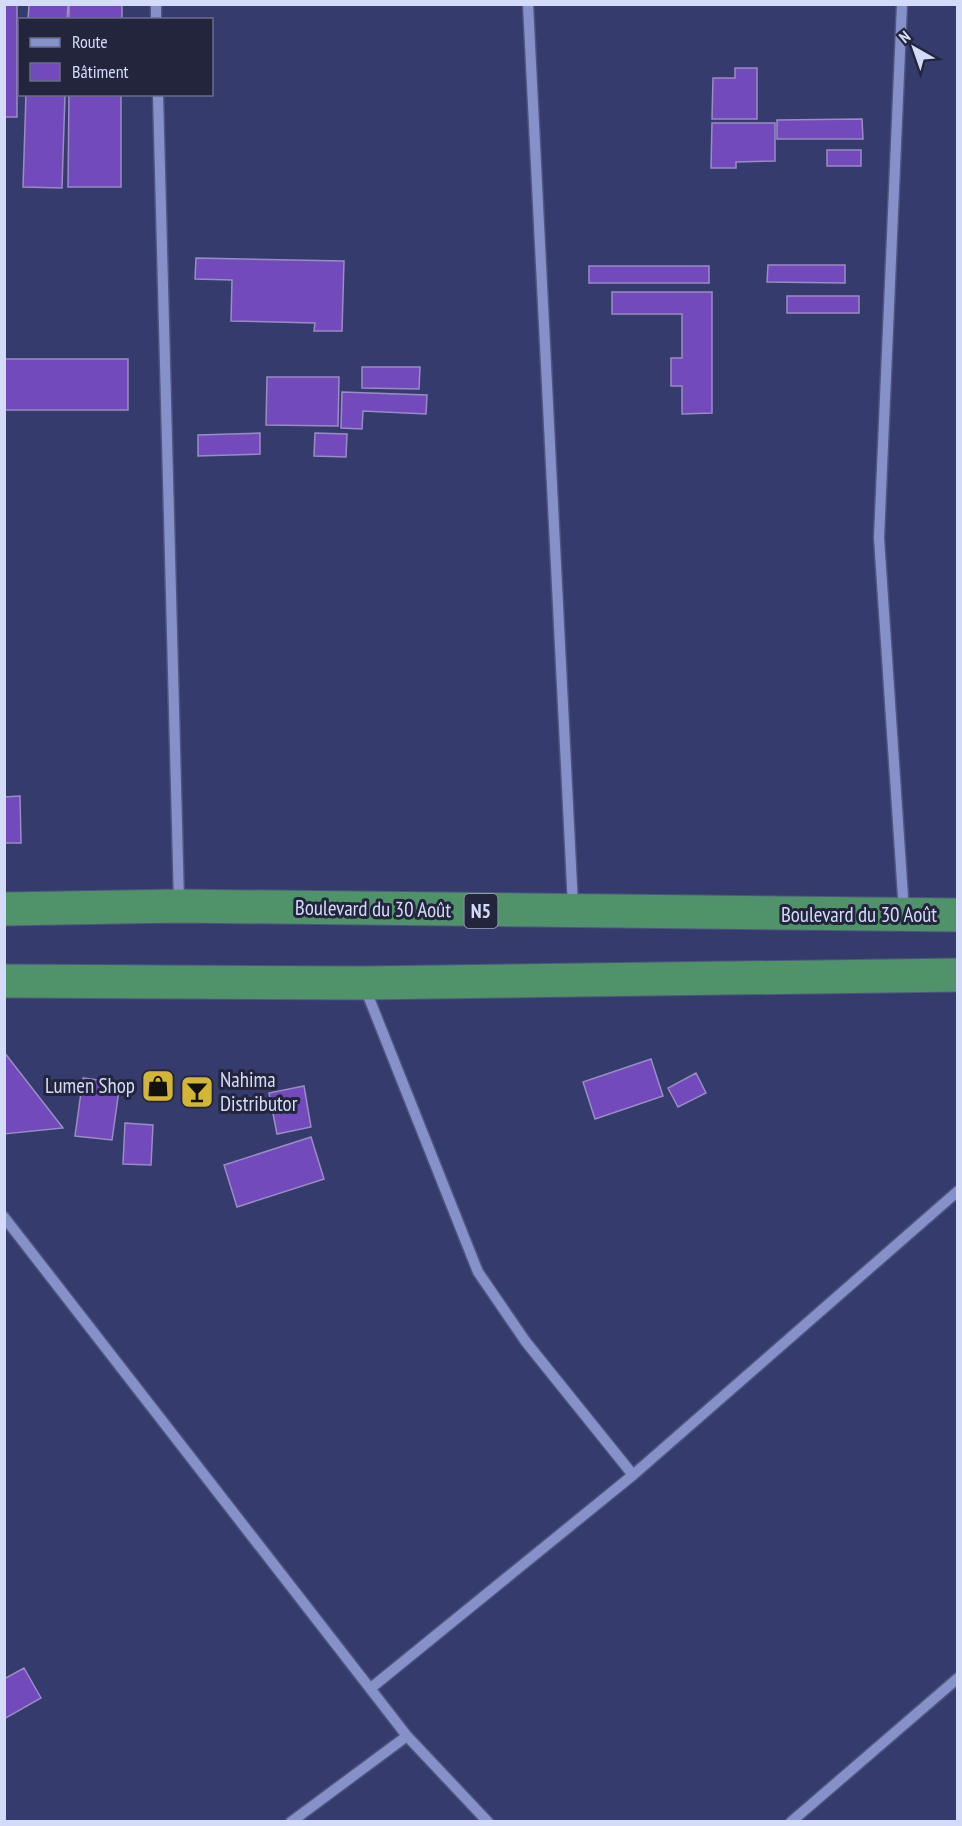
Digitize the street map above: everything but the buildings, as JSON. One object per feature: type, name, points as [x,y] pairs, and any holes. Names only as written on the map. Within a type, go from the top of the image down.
[{"type":"highway","name":"Boulevard du 30 Août","points":[[4,909],[179,906],[957,915]]},
{"type":"highway","points":[[4,981],[363,983],[957,975]]},
{"type":"street","points":[[528,4],[574,912]]},
{"type":"street","points":[[902,4],[879,538],[904,915]]},
{"type":"street","points":[[158,96],[179,906]]},
{"type":"street","points":[[363,983],[478,1272],[526,1342],[633,1475]]},
{"type":"street","points":[[371,1688],[633,1475],[957,1191]]},
{"type":"street","points":[[4,1217],[407,1736],[488,1821]]},
{"type":"street","points":[[790,1821],[957,1678]]},
{"type":"street","points":[[291,1821],[407,1736]]},
{"type":"place","name":"Lumen Shop","points":[[158,1086]]},
{"type":"place","name":"Nahima Distributor","points":[[197,1092]]}]
